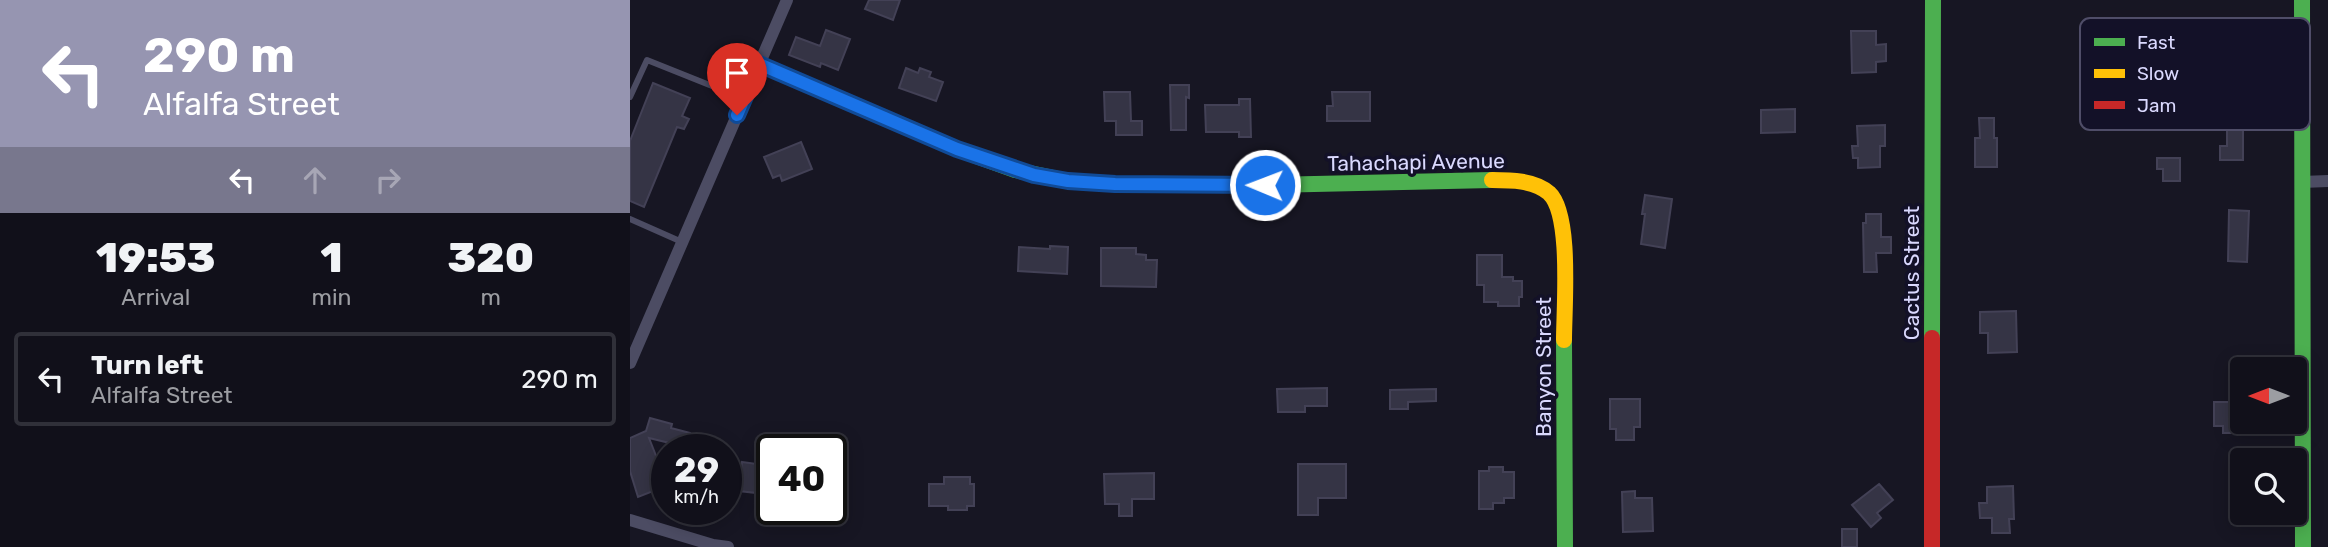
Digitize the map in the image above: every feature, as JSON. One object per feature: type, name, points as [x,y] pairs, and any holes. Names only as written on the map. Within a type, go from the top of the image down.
[{"type":"street","points":[[630,363],[787,0]]},
{"type":"street","name":"Cactus Street","points":[[1932,547],[1933,0]]},
{"type":"street","points":[[2302,0],[2302,18]]},
{"type":"street","name":"Tahachapi Avenue","points":[[759,64],[957,149],[1014,170],[1068,181],[1265,185],[1510,180],[1532,183],[1548,191]]},
{"type":"street","points":[[2302,130],[2303,547]]},
{"type":"street","points":[[2302,181],[2328,181]]},
{"type":"street","name":"Banyon Street","points":[[1548,191],[1561,210],[1564,234],[1565,547]]},
{"type":"street","points":[[630,520],[728,547]]},
{"type":"lane","points":[[630,97],[647,60],[712,86]]},
{"type":"lane","points":[[630,219],[682,242]]},
{"type":"building","points":[[869,0],[900,0],[893,20],[865,9]]},
{"type":"building","points":[[826,30],[850,39],[838,70],[821,63],[820,67],[789,55],[796,37],[820,46]]},
{"type":"building","points":[[1851,31],[1876,31],[1876,45],[1886,44],[1886,61],[1876,62],[1876,72],[1852,73]]},
{"type":"building","points":[[906,68],[918,73],[920,68],[931,72],[929,77],[943,82],[936,101],[899,88]]},
{"type":"building","points":[[653,83],[690,98],[682,116],[689,119],[684,129],[677,127],[644,207],[630,201],[630,141]]},
{"type":"building","points":[[1170,85],[1189,85],[1189,98],[1186,97],[1186,130],[1171,130]]},
{"type":"building","points":[[1104,92],[1130,92],[1131,121],[1142,121],[1142,135],[1116,135],[1116,121],[1105,121]]},
{"type":"building","points":[[1332,92],[1370,92],[1370,121],[1327,121],[1327,106],[1333,106]]},
{"type":"building","points":[[1239,99],[1250,99],[1251,137],[1239,137],[1239,132],[1206,132],[1205,105],[1239,105]]},
{"type":"building","points":[[1795,109],[1795,132],[1761,133],[1761,110]]},
{"type":"building","points":[[1979,118],[1994,118],[1997,167],[1975,167],[1975,138],[1980,138]]},
{"type":"building","points":[[1885,125],[1885,146],[1880,146],[1880,167],[1858,168],[1858,158],[1853,158],[1852,146],[1858,146],[1857,126]]},
{"type":"building","points":[[2227,130],[2243,130],[2243,160],[2220,160],[2220,146],[2227,146]]},
{"type":"building","points":[[801,142],[812,169],[782,181],[780,175],[773,178],[764,157]]},
{"type":"building","points":[[2157,158],[2180,158],[2180,181],[2163,181],[2163,169],[2157,169]]},
{"type":"building","points":[[1645,195],[1672,199],[1665,248],[1641,244]]},
{"type":"building","points":[[2229,210],[2249,211],[2247,262],[2228,261]]},
{"type":"building","points":[[1866,214],[1881,214],[1881,237],[1891,237],[1891,253],[1876,253],[1877,272],[1864,272],[1863,223],[1866,223]]},
{"type":"building","points":[[1050,246],[1068,247],[1067,274],[1018,271],[1019,247],[1050,249]]},
{"type":"building","points":[[1101,248],[1136,248],[1136,254],[1146,255],[1146,260],[1157,260],[1156,287],[1101,286]]},
{"type":"building","points":[[1477,255],[1502,255],[1502,277],[1513,277],[1513,281],[1522,281],[1519,306],[1498,306],[1498,302],[1484,302],[1484,285],[1477,285]]},
{"type":"building","points":[[2016,311],[2017,352],[1988,353],[1988,333],[1980,333],[1980,312]]},
{"type":"building","points":[[1327,388],[1327,406],[1305,406],[1305,412],[1278,412],[1277,389]]},
{"type":"building","points":[[1436,389],[1436,401],[1408,402],[1408,409],[1390,409],[1390,390]]},
{"type":"building","points":[[1610,399],[1640,399],[1640,427],[1634,427],[1634,440],[1616,440],[1616,429],[1610,429]]},
{"type":"building","points":[[2214,402],[2230,402],[2230,433],[2223,433],[2223,426],[2214,426]]},
{"type":"building","points":[[650,418],[672,424],[671,428],[690,433],[651,434],[651,492],[638,497],[630,471],[630,438],[646,431]]},
{"type":"building","points":[[742,462],[756,464],[756,493],[742,491]]},
{"type":"building","points":[[1298,464],[1346,464],[1346,498],[1318,498],[1318,515],[1298,515]]},
{"type":"building","points":[[1489,467],[1503,467],[1503,472],[1514,472],[1514,498],[1504,498],[1504,503],[1493,503],[1493,509],[1479,509],[1479,471],[1489,471]]},
{"type":"building","points":[[1154,473],[1154,499],[1132,499],[1132,516],[1119,516],[1119,504],[1105,504],[1104,474]]},
{"type":"building","points":[[944,477],[970,477],[970,484],[974,484],[974,506],[967,506],[967,510],[948,510],[948,506],[929,506],[929,484],[944,484]]},
{"type":"building","points":[[1879,484],[1893,500],[1877,513],[1881,518],[1871,527],[1852,505]]},
{"type":"building","points":[[2013,486],[2014,519],[2009,519],[2010,533],[1992,533],[1992,518],[1980,518],[1979,503],[1987,503],[1987,487]]},
{"type":"building","points":[[1635,491],[1635,498],[1652,498],[1653,531],[1623,532],[1622,492]]},
{"type":"building","points":[[1842,529],[1857,529],[1857,547],[1842,547]]},
{"type":"traffic: fast","points":[[1932,338],[1933,0]]},
{"type":"traffic: fast","points":[[2302,0],[2302,18]]},
{"type":"traffic: fast","points":[[759,64],[957,149],[1015,170],[1068,181],[1265,185],[1492,180]]},
{"type":"traffic: fast","points":[[2302,130],[2303,547]]},
{"type":"traffic: fast","points":[[1564,340],[1565,547]]},
{"type":"traffic: slow","points":[[1492,180],[1536,185],[1549,193],[1556,204],[1564,240],[1564,340]]},
{"type":"traffic: jam","points":[[1932,338],[1932,547]]},
{"type":"route","points":[[737,115],[759,64],[957,149],[1034,175],[1068,181],[1115,184],[1265,185]]}]
